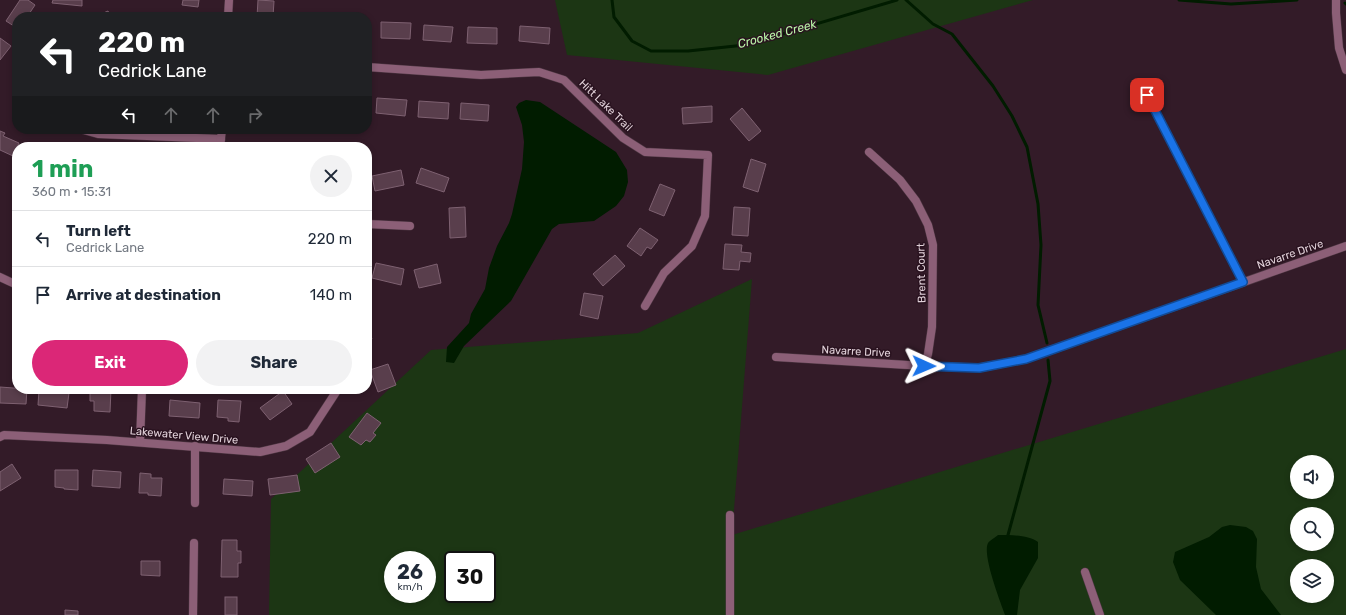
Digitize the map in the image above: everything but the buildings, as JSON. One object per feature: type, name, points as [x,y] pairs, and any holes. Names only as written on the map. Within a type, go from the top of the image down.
[{"type":"street","points":[[228,12],[229,0]]},
{"type":"street","points":[[1336,0],[1339,48],[1346,70]]},
{"type":"street","name":"Hitt Lake Trail","points":[[372,67],[481,75],[539,72],[564,80],[623,138],[645,152],[708,155],[705,216],[700,228],[692,246],[664,273],[645,306]]},
{"type":"street","points":[[1147,95],[1243,282]]},
{"type":"street","points":[[98,134],[207,142]]},
{"type":"street","name":"Brent Court","points":[[869,152],[900,180],[916,201],[928,224],[933,245],[932,327],[928,354],[924,366]]},
{"type":"street","points":[[372,224],[410,226]]},
{"type":"street","name":"Navarre Drive","points":[[776,357],[979,368],[1026,359],[1346,246]]},
{"type":"street","points":[[0,276],[12,282]]},
{"type":"street","points":[[140,442],[142,394]]},
{"type":"street","name":"Lakewater View Drive","points":[[0,437],[4,435],[140,442],[260,452],[286,446],[310,432],[335,394]]},
{"type":"street","points":[[195,446],[195,503]]},
{"type":"street","points":[[730,515],[730,615]]},
{"type":"street","points":[[193,615],[194,543]]},
{"type":"street","points":[[1084,572],[1100,615]]},
{"type":"shaded area","points":[[555,0],[1033,0],[768,75],[567,55]]},
{"type":"shaded area","points":[[526,100],[540,102],[616,152],[627,170],[628,182],[624,196],[616,206],[594,221],[559,224],[552,229],[511,301],[464,346],[454,363],[446,362],[447,347],[469,323],[471,314],[485,289],[489,268],[497,246],[512,214],[522,169],[524,142],[522,125],[516,107],[519,103]]},
{"type":"shaded area","points":[[752,279],[732,535],[1346,349],[1346,615],[269,615],[271,499],[431,350],[638,333]]},
{"type":"shaded area","points":[[1230,525],[1246,527],[1253,531],[1257,539],[1256,567],[1261,589],[1281,615],[1216,615],[1180,580],[1173,562],[1175,552],[1209,537],[1222,527]]},
{"type":"shaded area","points":[[998,535],[1013,535],[1038,542],[1038,558],[1020,590],[1017,615],[1005,615],[989,567],[987,557],[988,543]]},
{"type":"waterway","name":"Crooked Creek","points":[[612,0],[614,17],[632,41],[651,51],[688,51],[745,45],[897,0]]},
{"type":"waterway","points":[[906,0],[933,24],[952,34],[993,86],[1012,116],[1027,147],[1038,204],[1041,245],[1038,305],[1047,343]]},
{"type":"waterway","name":"Crooked Creek","points":[[1179,0],[1231,4],[1297,0]]},
{"type":"waterway","points":[[1008,535],[1050,381],[1048,360]]},
{"type":"route","points":[[924,366],[979,368],[1026,359],[1243,282],[1147,95]]}]
